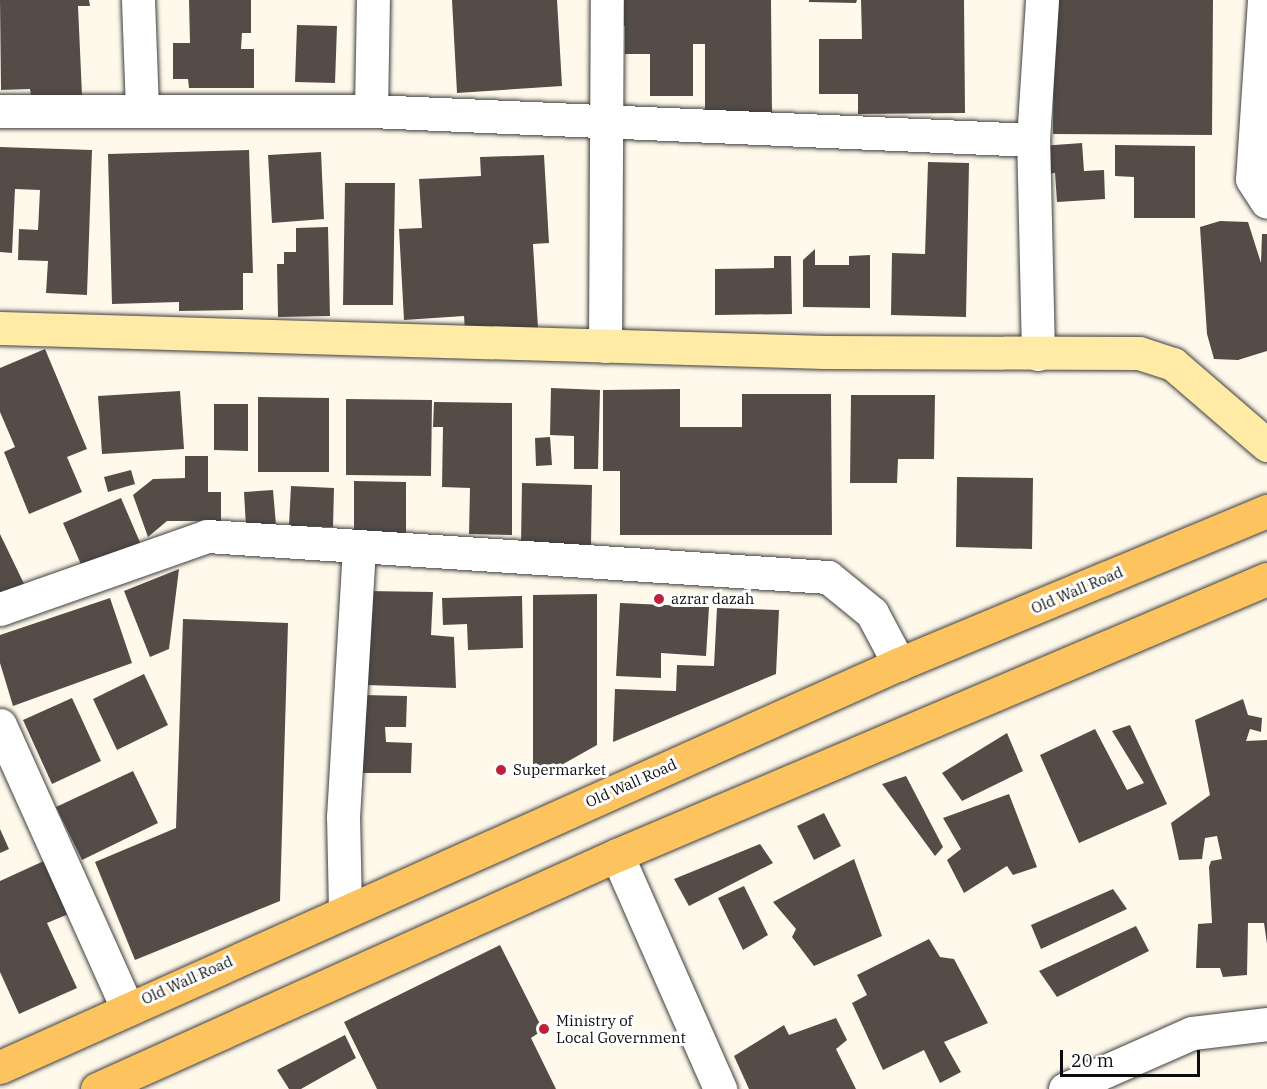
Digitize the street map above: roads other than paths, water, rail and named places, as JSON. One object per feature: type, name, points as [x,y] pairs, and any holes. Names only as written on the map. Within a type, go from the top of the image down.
[{"type":"main road","name":"Old Wall Road","points":[[0,1067],[127,1007],[899,664],[1267,511]]},
{"type":"main road","points":[[97,1089],[617,855],[1267,579]]},
{"type":"street","points":[[138,0],[142,111]]},
{"type":"street","points":[[371,111],[373,0]]},
{"type":"street","points":[[605,346],[607,0]]},
{"type":"street","points":[[1038,354],[1033,140],[1042,0]]},
{"type":"street","points":[[1264,0],[1252,179],[1267,202]]},
{"type":"street","points":[[0,111],[371,111],[1033,140]]},
{"type":"street","points":[[0,328],[605,346],[1038,354],[1139,353],[1173,364],[1267,445]]},
{"type":"street","points":[[0,609],[207,536],[828,577],[872,613],[899,664]]},
{"type":"street","points":[[345,910],[343,817],[359,547]]},
{"type":"street","points":[[0,725],[127,1007]]},
{"type":"street","points":[[617,855],[720,1089]]},
{"type":"street","points":[[1065,1089],[1192,1033],[1267,1024]]},
{"type":"place","name":"azrar dazah","points":[[659,599]]},
{"type":"place","name":"Supermarket","points":[[501,770]]},
{"type":"place","name":"Ministry of Local Government","points":[[544,1029]]}]
